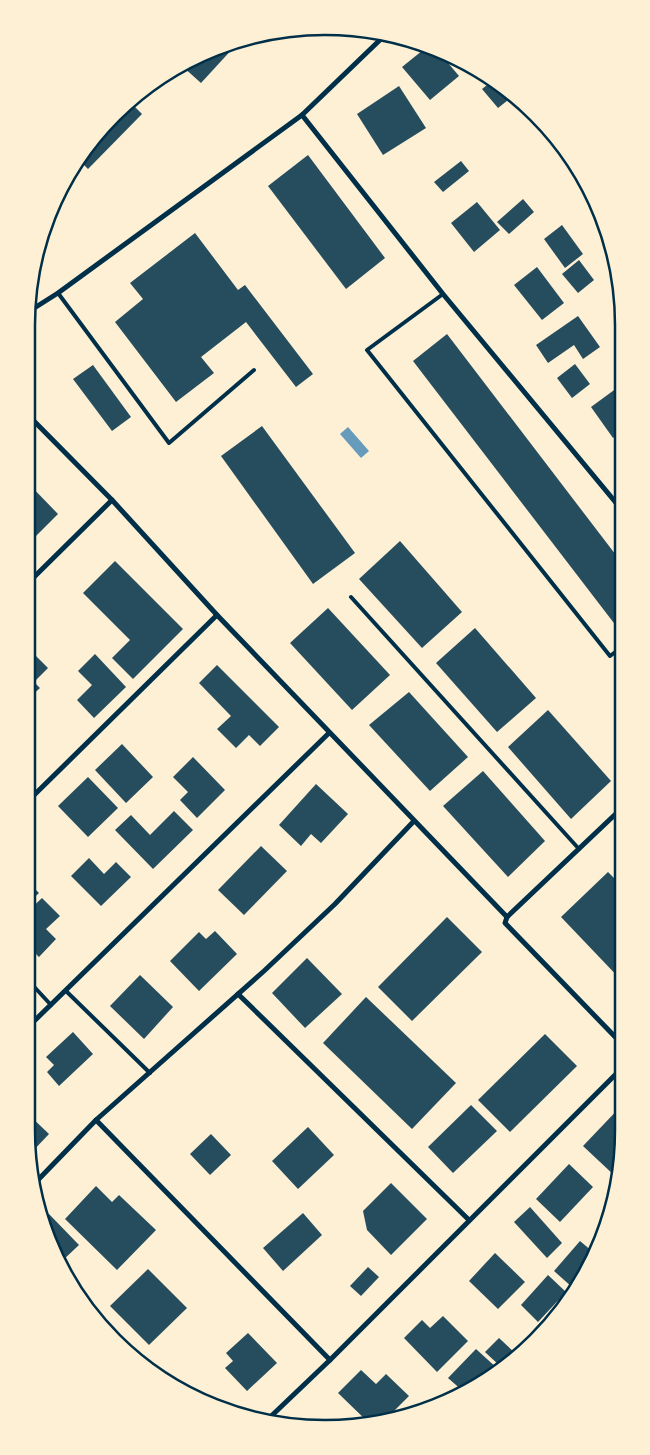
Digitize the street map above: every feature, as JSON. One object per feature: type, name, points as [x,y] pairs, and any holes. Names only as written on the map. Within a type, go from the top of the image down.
[{"type":"street","points":[[36,307],[302,115],[379,40]]},
{"type":"street","points":[[302,115],[443,294],[615,502]]},
{"type":"street","points":[[35,422],[112,500],[217,615],[507,917]]},
{"type":"street","points":[[35,576],[112,500]]},
{"type":"street","points":[[35,794],[217,615]]},
{"type":"street","points":[[35,1020],[329,732]]},
{"type":"street","points":[[615,815],[507,917],[505,923],[615,1036]]},
{"type":"street","points":[[39,1179],[96,1120],[238,994],[335,904],[414,821]]},
{"type":"street","points":[[238,994],[469,1220]]},
{"type":"street","points":[[272,1415],[330,1360],[615,1075]]},
{"type":"street","points":[[96,1120],[330,1360]]},
{"type":"lane","points":[[58,292],[169,443],[254,370]]},
{"type":"lane","points":[[443,294],[367,350],[610,656],[615,652]]},
{"type":"lane","points":[[350,597],[579,849]]},
{"type":"lane","points":[[35,988],[51,1005]]},
{"type":"lane","points":[[66,991],[150,1073]]},
{"type":"water","points":[[348,427],[369,451],[361,458],[340,434]]},
{"type":"building","points":[[231,50],[201,83],[187,70]]},
{"type":"building","points":[[421,51],[448,62],[459,76],[430,100],[402,67]]},
{"type":"building","points":[[487,85],[508,100],[498,108],[482,89]]},
{"type":"building","points":[[399,86],[426,128],[383,155],[357,114]]},
{"type":"building","points":[[135,107],[142,114],[88,169],[84,165],[95,148]]},
{"type":"building","points":[[308,155],[385,258],[346,289],[268,186]]},
{"type":"building","points":[[461,161],[469,171],[443,192],[434,182]]},
{"type":"building","points":[[523,199],[534,212],[509,234],[497,222]]},
{"type":"building","points":[[477,202],[500,230],[474,252],[451,223]]},
{"type":"building","points":[[562,225],[583,254],[565,268],[544,239]]},
{"type":"building","points":[[195,233],[238,290],[245,285],[313,374],[296,387],[246,322],[201,357],[214,373],[176,402],[115,322],[143,299],[130,283]]},
{"type":"building","points":[[579,260],[594,280],[578,293],[562,274]]},
{"type":"building","points":[[537,267],[564,303],[542,320],[514,285]]},
{"type":"building","points":[[578,316],[600,347],[583,359],[574,345],[548,363],[536,345]]},
{"type":"building","points":[[447,334],[615,554],[615,624],[413,361]]},
{"type":"building","points":[[575,364],[590,384],[572,398],[557,378]]},
{"type":"building","points":[[93,365],[131,417],[112,431],[73,379]]},
{"type":"building","points":[[615,389],[615,437],[613,438],[591,407]]},
{"type":"building","points":[[262,426],[355,553],[313,584],[221,456]]},
{"type":"building","points":[[35,490],[58,514],[35,537]]},
{"type":"building","points":[[400,541],[462,612],[422,648],[359,579]]},
{"type":"building","points":[[115,561],[183,629],[133,679],[112,658],[130,640],[83,593]]},
{"type":"building","points":[[328,608],[390,675],[352,710],[290,643]]},
{"type":"building","points":[[475,628],[536,698],[497,732],[436,663]]},
{"type":"building","points":[[95,654],[126,687],[94,718],[77,700],[92,685],[78,671]]},
{"type":"building","points":[[35,655],[48,668],[35,681]]},
{"type":"building","points":[[217,665],[279,727],[260,746],[249,735],[236,748],[217,729],[231,716],[199,683]]},
{"type":"building","points":[[35,683],[40,688],[35,693]]},
{"type":"building","points":[[409,692],[468,757],[430,791],[369,725]]},
{"type":"building","points":[[548,710],[611,781],[571,819],[508,747]]},
{"type":"building","points":[[122,744],[153,777],[126,803],[95,770]]},
{"type":"building","points":[[193,757],[225,790],[197,818],[180,800],[188,792],[173,777]]},
{"type":"building","points":[[483,771],[545,841],[508,877],[443,806]]},
{"type":"building","points":[[88,777],[118,808],[88,837],[58,806]]},
{"type":"building","points":[[316,784],[348,814],[321,843],[311,834],[301,846],[279,825]]},
{"type":"building","points":[[174,811],[193,830],[153,869],[115,830],[131,815],[150,835]]},
{"type":"building","points":[[261,846],[287,871],[244,915],[218,890]]},
{"type":"building","points":[[89,858],[104,874],[116,862],[131,877],[101,906],[71,876]]},
{"type":"building","points":[[608,872],[615,879],[615,974],[561,917]]},
{"type":"building","points":[[42,898],[60,916],[46,929],[56,939],[39,957],[35,953],[35,905]]},
{"type":"building","points":[[447,917],[482,952],[412,1021],[378,987]]},
{"type":"building","points":[[215,931],[237,954],[199,991],[170,961],[199,932],[206,939]]},
{"type":"building","points":[[307,958],[342,994],[305,1028],[272,993]]},
{"type":"building","points":[[140,975],[173,1007],[144,1039],[110,1006]]},
{"type":"building","points":[[366,997],[456,1083],[412,1129],[323,1043]]},
{"type":"building","points":[[73,1032],[93,1054],[59,1086],[47,1072],[54,1065],[46,1057]]},
{"type":"building","points":[[545,1034],[577,1066],[510,1132],[478,1100]]},
{"type":"building","points":[[471,1105],[497,1131],[453,1173],[428,1147]]},
{"type":"building","points":[[615,1112],[612,1173],[583,1146]]},
{"type":"building","points":[[35,1121],[49,1134],[36,1148]]},
{"type":"building","points":[[308,1127],[334,1155],[298,1189],[272,1161]]},
{"type":"building","points":[[211,1134],[231,1155],[210,1175],[190,1154]]},
{"type":"building","points":[[569,1164],[593,1187],[560,1222],[536,1199]]},
{"type":"building","points":[[391,1183],[427,1219],[391,1255],[367,1230],[363,1211]]},
{"type":"building","points":[[96,1186],[112,1202],[119,1195],[156,1230],[117,1270],[65,1219]]},
{"type":"building","points":[[530,1207],[562,1243],[547,1258],[514,1222]]},
{"type":"building","points":[[303,1213],[322,1235],[283,1271],[263,1248]]},
{"type":"building","points":[[49,1214],[79,1245],[65,1258],[57,1241]]},
{"type":"building","points":[[580,1241],[589,1249],[570,1285],[554,1271]]},
{"type":"building","points":[[495,1253],[525,1282],[498,1309],[469,1281]]},
{"type":"building","points":[[368,1267],[379,1277],[361,1296],[350,1286]]},
{"type":"building","points":[[148,1269],[187,1308],[149,1345],[110,1306]]},
{"type":"building","points":[[548,1275],[566,1292],[538,1322],[521,1305]]},
{"type":"building","points":[[443,1316],[468,1341],[437,1372],[404,1338],[422,1320],[430,1328]]},
{"type":"building","points":[[248,1333],[277,1363],[247,1391],[225,1368],[233,1361],[226,1353]]},
{"type":"building","points":[[499,1338],[513,1351],[497,1363],[485,1352]]},
{"type":"building","points":[[476,1349],[494,1365],[458,1387],[448,1378]]},
{"type":"building","points":[[361,1370],[376,1384],[386,1374],[409,1396],[394,1411],[364,1418],[338,1393]]}]
